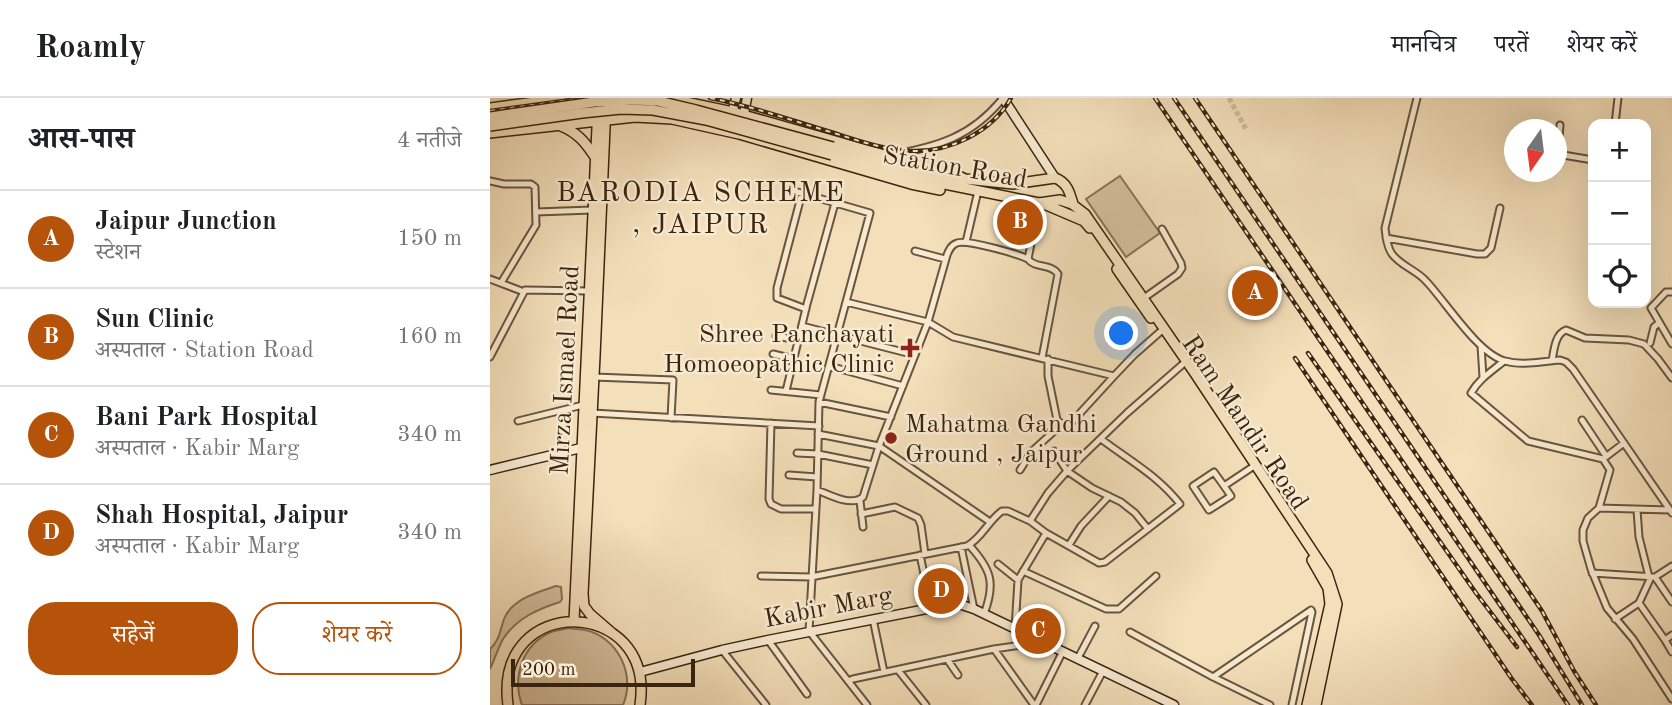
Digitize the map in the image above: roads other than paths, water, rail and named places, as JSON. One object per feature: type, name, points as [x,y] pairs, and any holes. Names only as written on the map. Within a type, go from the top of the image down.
[{"type":"main road","points":[[490,108],[565,98]]},
{"type":"main road","points":[[598,98],[602,120]]},
{"type":"main road","points":[[606,98],[602,120],[594,377],[583,594],[584,606],[590,614],[627,646],[635,659],[642,686],[640,705]]},
{"type":"main road","points":[[667,98],[733,112],[944,170],[964,183]]},
{"type":"main road","points":[[490,117],[594,102],[658,102],[798,137],[951,181]]},
{"type":"main road","points":[[490,126],[595,111],[653,110],[706,120],[903,175],[964,183]]},
{"type":"main road","name":"Station Road","points":[[490,133],[635,117],[672,119],[729,131],[911,184],[948,191],[964,183],[1013,184],[1055,178]]},
{"type":"main road","name":"Mirza Ismael Road","points":[[574,621],[592,210],[595,157],[602,120]]},
{"type":"main road","points":[[559,125],[575,131],[595,157]]},
{"type":"main road","name":"Ram Mandir Road","points":[[1055,178],[1066,185],[1073,204],[1085,214],[1144,298],[1327,573],[1337,604],[1311,705]]},
{"type":"main road","name":"Station Road","points":[[964,183],[978,191],[1044,202]]},
{"type":"main road","points":[[1044,202],[1060,200],[1073,204]]},
{"type":"main road","name":"Ram Mandir Road","points":[[1044,202],[1084,221],[1183,364],[1328,588],[1330,604],[1311,705]]},
{"type":"main road","points":[[508,705],[508,672],[515,655],[536,632],[555,624],[574,621],[598,625],[612,633]]},
{"type":"street","points":[[729,131],[736,98]]},
{"type":"street","points":[[740,134],[747,98]]},
{"type":"street","points":[[888,156],[925,149],[953,139],[990,114],[1003,98],[1055,178]]},
{"type":"street","points":[[1416,98],[1385,229],[1390,251],[1398,262],[1425,279],[1481,346],[1504,361],[1566,362],[1671,511]]},
{"type":"street","points":[[1616,119],[1618,98]]},
{"type":"street","points":[[1567,156],[1588,159]]},
{"type":"street","points":[[490,174],[490,181],[533,186],[536,212],[536,225],[500,283]]},
{"type":"street","points":[[794,191],[870,213],[820,398],[809,631],[867,705]]},
{"type":"street","points":[[966,242],[978,191]]},
{"type":"street","points":[[802,193],[777,288],[777,298],[806,309]]},
{"type":"street","points":[[1028,259],[1044,202]]},
{"type":"street","points":[[786,391],[835,203]]},
{"type":"street","points":[[1385,238],[1485,254],[1491,248],[1500,208]]},
{"type":"street","points":[[536,212],[592,210]]},
{"type":"street","points":[[1144,298],[1178,274],[1182,268],[1162,229]]},
{"type":"street","points":[[863,527],[860,501],[928,323],[946,259],[955,243],[966,242],[1028,259],[1032,263],[1053,269],[1058,274],[1045,358],[1057,420],[1061,425],[1072,423],[1135,354],[1160,332]]},
{"type":"street","points":[[915,251],[946,259]]},
{"type":"street","points":[[490,279],[524,292]]},
{"type":"street","points":[[490,357],[525,290],[588,291]]},
{"type":"street","points":[[1672,292],[1666,292],[1651,308],[1672,344]]},
{"type":"street","points":[[846,302],[928,323],[953,337],[1114,376]]},
{"type":"street","points":[[1650,343],[1654,327],[1659,323]]},
{"type":"street","points":[[802,326],[915,355]]},
{"type":"street","points":[[1552,361],[1556,341],[1561,332],[1566,330],[1586,338],[1629,340],[1644,344],[1672,379]]},
{"type":"street","points":[[776,336],[798,340]]},
{"type":"street","points":[[490,338],[499,341]]},
{"type":"street","points":[[1481,346],[1483,377]]},
{"type":"street","points":[[773,354],[794,359]]},
{"type":"street","points":[[1504,361],[1483,377],[1471,393],[1528,441],[1604,458],[1624,443]]},
{"type":"street","points":[[1032,522],[1030,521],[1048,493],[1068,471],[1183,364]]},
{"type":"street","points":[[829,366],[903,386]]},
{"type":"street","points":[[594,377],[673,380],[671,418]]},
{"type":"street","points":[[771,390],[820,398],[891,417]]},
{"type":"street","points":[[518,421],[583,405]]},
{"type":"street","points":[[592,413],[819,426]]},
{"type":"street","points":[[1583,420],[1610,470],[1599,508],[1588,519],[1583,530],[1583,541],[1592,573],[1607,608],[1633,639],[1672,699]]},
{"type":"street","points":[[771,423],[771,504],[781,509],[816,509]]},
{"type":"street","points":[[1020,470],[1031,452],[1061,425]]},
{"type":"street","points":[[818,434],[879,446],[990,522]]},
{"type":"street","points":[[761,576],[811,577],[969,545],[1002,511],[1032,522],[1046,533],[1099,562],[1105,562],[1180,504],[1168,488],[1144,468],[1101,439]]},
{"type":"street","points":[[490,470],[581,448]]},
{"type":"street","points":[[1054,451],[1068,471],[1121,502],[1148,528]]},
{"type":"street","points":[[796,453],[818,454],[873,465]]},
{"type":"street","points":[[1224,486],[1251,468]]},
{"type":"street","points":[[1214,472],[1224,486],[1231,496],[1209,510],[1193,486],[1214,472]]},
{"type":"street","points":[[789,475],[817,477]]},
{"type":"street","points":[[817,490],[839,499],[860,501]]},
{"type":"street","points":[[1069,545],[1081,526],[1109,496]]},
{"type":"street","points":[[861,514],[895,506],[918,518],[931,607]]},
{"type":"street","points":[[1599,508],[1671,511]]},
{"type":"street","points":[[1637,510],[1639,537],[1652,577],[1672,601]]},
{"type":"street","points":[[1015,629],[1018,580],[1046,533]]},
{"type":"street","points":[[969,545],[988,570],[989,603],[984,614]]},
{"type":"street","points":[[961,547],[974,609]]},
{"type":"street","points":[[998,564],[1018,580]]},
{"type":"street","points":[[1592,573],[1652,577],[1672,566]]},
{"type":"street","points":[[1023,571],[1113,610],[1119,609],[1156,576]]},
{"type":"street","points":[[1615,619],[1639,604],[1652,577]]},
{"type":"street","name":"Kabir Marg","points":[[640,672],[809,631],[952,604],[974,609],[1174,705]]},
{"type":"street","points":[[1639,604],[1672,652]]},
{"type":"street","points":[[1213,677],[1311,610],[1293,703],[1311,705]]},
{"type":"street","points":[[873,619],[884,673]]},
{"type":"street","points":[[1078,659],[1095,626]]},
{"type":"street","points":[[1130,632],[1270,705]]},
{"type":"street","points":[[1665,640],[1672,635]]},
{"type":"street","points":[[848,681],[1023,645],[1032,636]]},
{"type":"street","points":[[768,640],[807,694]]},
{"type":"street","points":[[994,649],[1035,705],[1063,651]]},
{"type":"street","points":[[722,650],[766,705]]},
{"type":"street","points":[[947,659],[958,675]]},
{"type":"street","points":[[898,670],[926,705]]},
{"type":"street","points":[[1085,705],[1103,671]]},
{"type":"tunnel","points":[[1229,98],[1247,131]]},
{"type":"railway","points":[[490,111],[585,98]]},
{"type":"railway","points":[[710,98],[757,109],[872,145],[912,151],[941,148],[969,138],[993,121],[1011,98]]},
{"type":"railway","points":[[1155,98],[1568,705]]},
{"type":"railway","points":[[1174,98],[1539,635],[1582,705]]},
{"type":"railway","points":[[1195,98],[1542,611],[1574,671],[1596,705]]},
{"type":"railway","points":[[1308,353],[1476,593],[1517,647]]},
{"type":"railway","points":[[1295,358],[1532,705]]},
{"type":"place","name":"Sun Clinic","points":[[1020,222]]},
{"type":"place","name":"Jaipur Junction","points":[[1255,293]]},
{"type":"place","name":"Shree Panchayati Homoeopathic Clinic","points":[[910,348]]},
{"type":"place","name":"Mahatma Gandhi Ground , Jaipur","points":[[891,438]]},
{"type":"place","name":"Shah Hospital, Jaipur","points":[[941,591]]},
{"type":"place","name":"Bani Park Hospital","points":[[1038,631]]},
{"type":"district","name":"BARODIA SCHEME , JAIPUR","points":[[701,207]]}]
